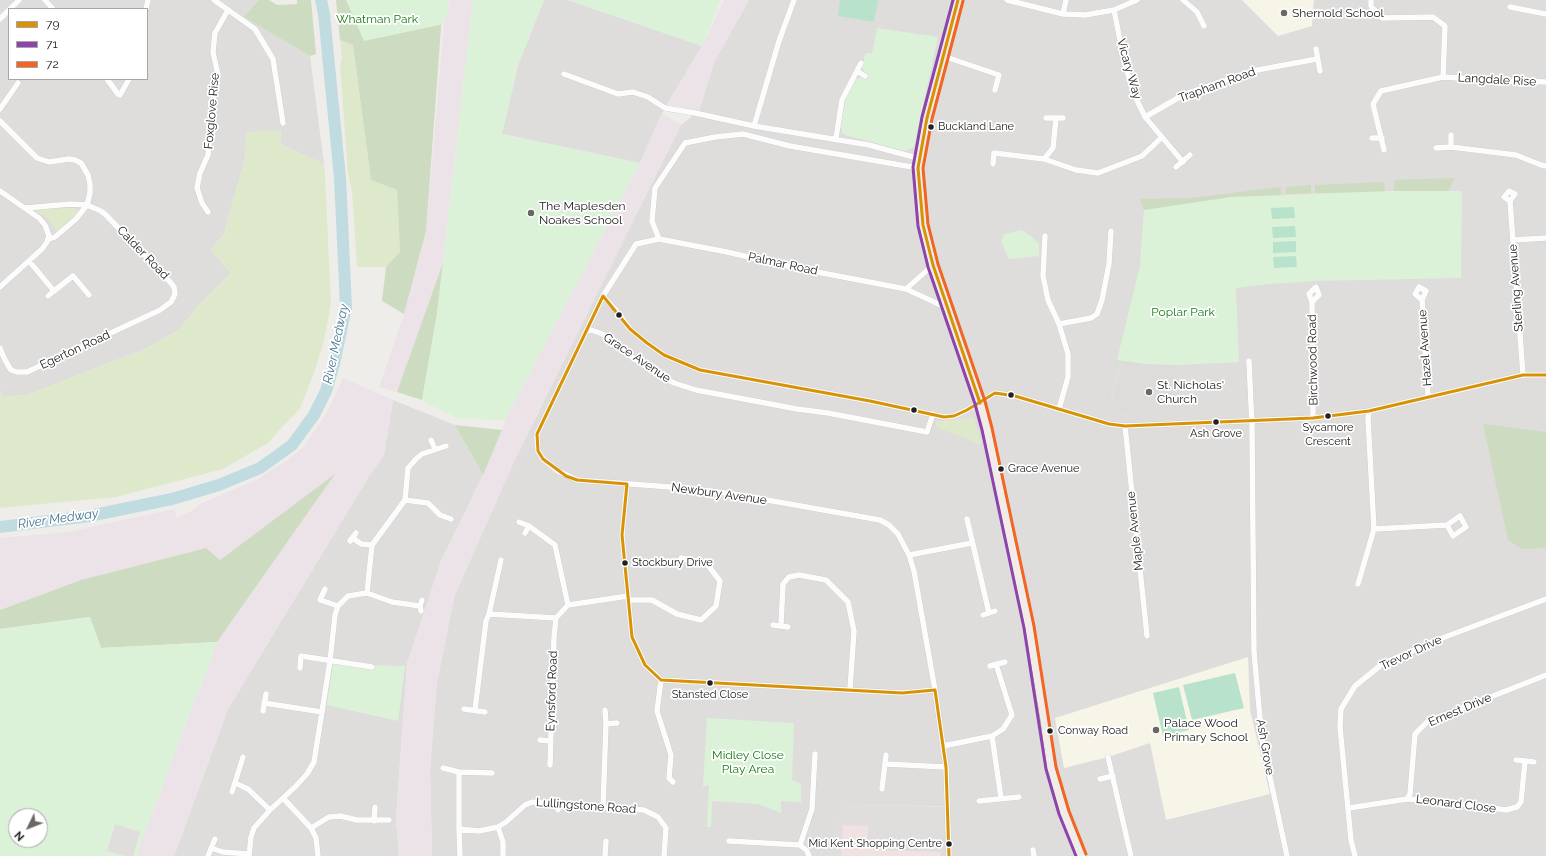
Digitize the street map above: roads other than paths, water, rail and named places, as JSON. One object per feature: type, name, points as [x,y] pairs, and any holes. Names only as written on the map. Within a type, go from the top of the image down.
[{"type":"main road","points":[[958,0],[927,118],[921,159],[918,168],[923,225],[933,265],[980,403],[1029,627],[1051,768],[1064,813],[1081,856]]},
{"type":"street","points":[[12,8],[19,0]]},
{"type":"street","points":[[46,0],[52,8]]},
{"type":"street","points":[[214,0],[256,29],[273,59],[283,124]]},
{"type":"street","points":[[754,126],[779,41],[794,0]]},
{"type":"street","points":[[1007,0],[1063,14],[1085,15],[1114,10],[1137,0]]},
{"type":"street","points":[[1063,14],[1066,0]]},
{"type":"street","points":[[1183,0],[1197,12],[1204,26]]},
{"type":"street","name":"Langdale Rise","points":[[1371,0],[1371,6],[1382,18],[1433,17],[1446,26],[1443,77],[1502,82],[1546,82]]},
{"type":"street","points":[[1510,7],[1546,14]]},
{"type":"street","name":"Foxglove Rise","points":[[208,212],[202,203],[197,188],[200,172],[208,155],[213,99],[218,75],[213,52],[215,33],[228,10]]},
{"type":"street","name":"Vicary Way","points":[[1114,10],[1124,60],[1133,92],[1145,117],[1182,162]]},
{"type":"street","points":[[0,19],[8,12]]},
{"type":"street","points":[[1316,49],[1320,71]]},
{"type":"street","points":[[943,56],[999,75],[995,90]]},
{"type":"street","name":"Trapham Road","points":[[1145,117],[1185,94],[1252,70],[1317,59]]},
{"type":"street","points":[[836,138],[842,100],[861,63]]},
{"type":"street","points":[[857,71],[865,76]]},
{"type":"street","points":[[564,74],[618,94],[633,92],[648,97],[665,108],[754,126],[836,138],[921,159]]},
{"type":"street","points":[[1384,150],[1373,104],[1381,91],[1443,77]]},
{"type":"street","points":[[108,80],[120,95],[128,80]]},
{"type":"street","points":[[0,108],[18,83]]},
{"type":"street","points":[[1046,118],[1063,118]]},
{"type":"street","points":[[1044,159],[1053,148],[1056,118]]},
{"type":"street","points":[[0,120],[37,158],[49,162],[73,159],[81,163],[86,172],[90,184],[90,193],[82,213],[55,237],[49,239]]},
{"type":"street","points":[[659,240],[652,221],[655,188],[685,144],[715,137],[743,134],[790,146],[918,168]]},
{"type":"street","points":[[1451,135],[1451,147]]},
{"type":"street","points":[[992,164],[994,153],[1044,159],[1076,170],[1098,173],[1142,156],[1161,138]]},
{"type":"street","points":[[1372,138],[1382,138]]},
{"type":"street","points":[[1436,148],[1451,147],[1516,155],[1546,166]]},
{"type":"street","points":[[1176,167],[1190,155]]},
{"type":"street","points":[[0,191],[39,218],[49,233],[49,239],[42,249],[0,287]]},
{"type":"street","name":"Sterling Avenue","points":[[1510,201],[1523,375]]},
{"type":"street","name":"Calder Road","points":[[26,208],[70,204],[86,205],[101,211],[171,282],[175,291],[174,297],[172,302],[160,310]]},
{"type":"street","points":[[1059,324],[1091,318],[1097,314],[1102,300],[1109,264],[1111,231]]},
{"type":"street","points":[[1045,236],[1043,276],[1048,300],[1059,324],[1068,354],[1068,377],[1060,409]]},
{"type":"street","points":[[1513,240],[1546,238]]},
{"type":"street","name":"Palmar Road","points":[[537,434],[603,296],[636,244],[659,240],[727,252],[796,268],[906,288],[947,308]]},
{"type":"street","points":[[29,261],[54,291]]},
{"type":"street","points":[[906,288],[933,265]]},
{"type":"street","points":[[48,296],[74,276],[89,295]]},
{"type":"street","name":"Grace Avenue","points":[[603,296],[630,329],[647,343],[664,355],[700,370],[870,401],[944,417],[954,416],[980,403],[991,395],[1000,393],[1109,424],[1125,426],[1313,418],[1369,411],[1523,375],[1546,375]]},
{"type":"street","name":"Hazel Avenue","points":[[1422,300],[1428,396]]},
{"type":"street","name":"Birchwood Road","points":[[1312,302],[1313,418]]},
{"type":"street","name":"Egerton Road","points":[[0,348],[11,370],[17,372],[27,372],[160,310]]},
{"type":"street","name":"Grace Avenue","points":[[588,329],[614,340],[633,358],[674,383],[696,390],[927,432],[933,414]]},
{"type":"street","name":"Ash Grove","points":[[1249,361],[1252,421],[1254,652],[1262,740],[1287,856]]},
{"type":"street","points":[[1358,584],[1374,529],[1368,419],[1369,411]]},
{"type":"street","name":"Maple Avenue","points":[[1125,426],[1147,636]]},
{"type":"street","name":"Newbury Avenue","points":[[537,434],[538,451],[543,459],[558,471],[577,480],[684,488],[733,494],[880,520],[889,525],[898,534],[909,555],[914,571],[935,690],[946,767],[949,856]]},
{"type":"street","points":[[431,440],[435,449]]},
{"type":"street","points":[[367,593],[372,545],[405,500],[408,468],[422,454],[446,446]]},
{"type":"street","points":[[627,484],[622,535],[632,637],[645,665],[661,680],[902,693],[935,690]]},
{"type":"street","points":[[405,500],[428,504],[440,515],[451,519]]},
{"type":"street","points":[[967,519],[986,614],[995,611]]},
{"type":"street","points":[[519,522],[529,526],[555,545],[568,604]]},
{"type":"street","points":[[1374,529],[1447,525]]},
{"type":"street","points":[[525,533],[529,526]]},
{"type":"street","points":[[353,537],[362,544],[372,545]]},
{"type":"street","points":[[909,555],[972,543]]},
{"type":"street","points":[[489,614],[556,618],[568,604],[628,598],[652,600],[677,614],[701,620],[716,606],[720,581],[707,564],[681,558]]},
{"type":"street","points":[[475,710],[486,621],[489,614],[501,560]]},
{"type":"street","points":[[781,626],[783,584],[789,577],[799,575],[826,580],[848,602],[854,631],[850,689]]},
{"type":"street","points":[[325,588],[320,600],[338,606]]},
{"type":"street","points":[[211,848],[223,852],[249,855],[251,837],[254,828],[306,774],[314,762],[330,661],[335,615],[338,606],[348,596],[367,593],[392,602],[421,609],[422,600]]},
{"type":"street","name":"Trevor Drive","points":[[1355,856],[1351,840],[1340,727],[1341,709],[1355,686],[1386,662],[1445,637],[1546,599]]},
{"type":"street","name":"Eynsford Road","points":[[550,765],[554,637],[556,618]]},
{"type":"street","points":[[773,625],[788,626]]},
{"type":"street","points":[[300,668],[301,656],[372,667]]},
{"type":"street","points":[[990,666],[1005,662]]},
{"type":"street","points":[[943,746],[992,736],[1004,729],[1012,715],[996,664]]},
{"type":"street","name":"Ernest Drive","points":[[1407,798],[1410,794],[1415,734],[1427,722],[1546,675]]},
{"type":"street","points":[[661,680],[657,711],[671,755],[669,778],[673,782]]},
{"type":"street","points":[[263,711],[266,694]]},
{"type":"street","points":[[264,703],[322,712]]},
{"type":"street","points":[[464,709],[485,712]]},
{"type":"street","points":[[603,807],[606,724],[605,710]]},
{"type":"street","points":[[606,724],[618,723]]},
{"type":"street","points":[[992,736],[1000,798]]},
{"type":"street","points":[[540,740],[550,741]]},
{"type":"street","points":[[800,845],[812,809],[815,754]]},
{"type":"street","points":[[882,789],[886,755]]},
{"type":"street","points":[[232,792],[243,757]]},
{"type":"street","points":[[1108,757],[1131,856]]},
{"type":"street","points":[[1516,760],[1534,762]]},
{"type":"street","name":"Leonard Close","points":[[1349,808],[1407,798],[1506,810],[1516,807],[1521,802],[1525,761]]},
{"type":"street","points":[[885,764],[946,767]]},
{"type":"street","points":[[443,768],[459,772],[492,773]]},
{"type":"street","points":[[459,772],[460,856]]},
{"type":"street","points":[[1100,779],[1113,776]]},
{"type":"street","points":[[235,783],[248,789],[270,810]]},
{"type":"street","points":[[979,801],[1019,797]]},
{"type":"street","points":[[283,798],[311,828],[316,838],[318,856]]},
{"type":"street","name":"Lullingstone Road","points":[[459,829],[479,831],[498,827],[525,805],[532,802],[644,810],[658,817],[666,828],[664,856]]},
{"type":"street","points":[[558,803],[558,810]]},
{"type":"street","points":[[374,821],[375,807]]},
{"type":"street","points":[[311,828],[322,819],[329,817],[340,816],[358,820],[374,821],[389,820]]},
{"type":"street","points":[[498,827],[503,842],[503,856]]},
{"type":"street","points":[[208,856],[215,839]]},
{"type":"street","points":[[605,856],[606,841]]},
{"type":"street","points":[[729,841],[800,845],[810,856]]},
{"type":"waterway","name":"River Medway","points":[[0,527],[89,516],[172,499],[219,485],[260,468],[292,445],[314,415],[326,391],[334,364],[346,307],[340,178],[324,14],[321,0]]},
{"type":"place","name":"Shernold School","points":[[1284,13]]},
{"type":"place","name":"Buckland Lane","points":[[931,127]]},
{"type":"place","name":"The Maplesden Noakes School","points":[[531,213]]},
{"type":"place","name":"St. Nicholas' Church","points":[[1149,392]]},
{"type":"place","name":"Sycamore Crescent","points":[[1328,416]]},
{"type":"place","name":"Ash Grove","points":[[1216,422]]},
{"type":"place","name":"Grace Avenue","points":[[1001,469]]},
{"type":"place","name":"Stockbury Drive","points":[[625,563]]},
{"type":"place","name":"Stansted Close","points":[[710,683]]},
{"type":"place","name":"Palace Wood Primary School","points":[[1156,730]]},
{"type":"place","name":"Conway Road","points":[[1050,731]]},
{"type":"place","name":"Mid Kent Shopping Centre","points":[[949,844]]},
{"type":"park label","name":"Whatman Park","points":[[377,19]]},
{"type":"park label","name":"Poplar Park","points":[[1183,312]]},
{"type":"park label","name":"Midley Close Play Area","points":[[748,762]]}]
